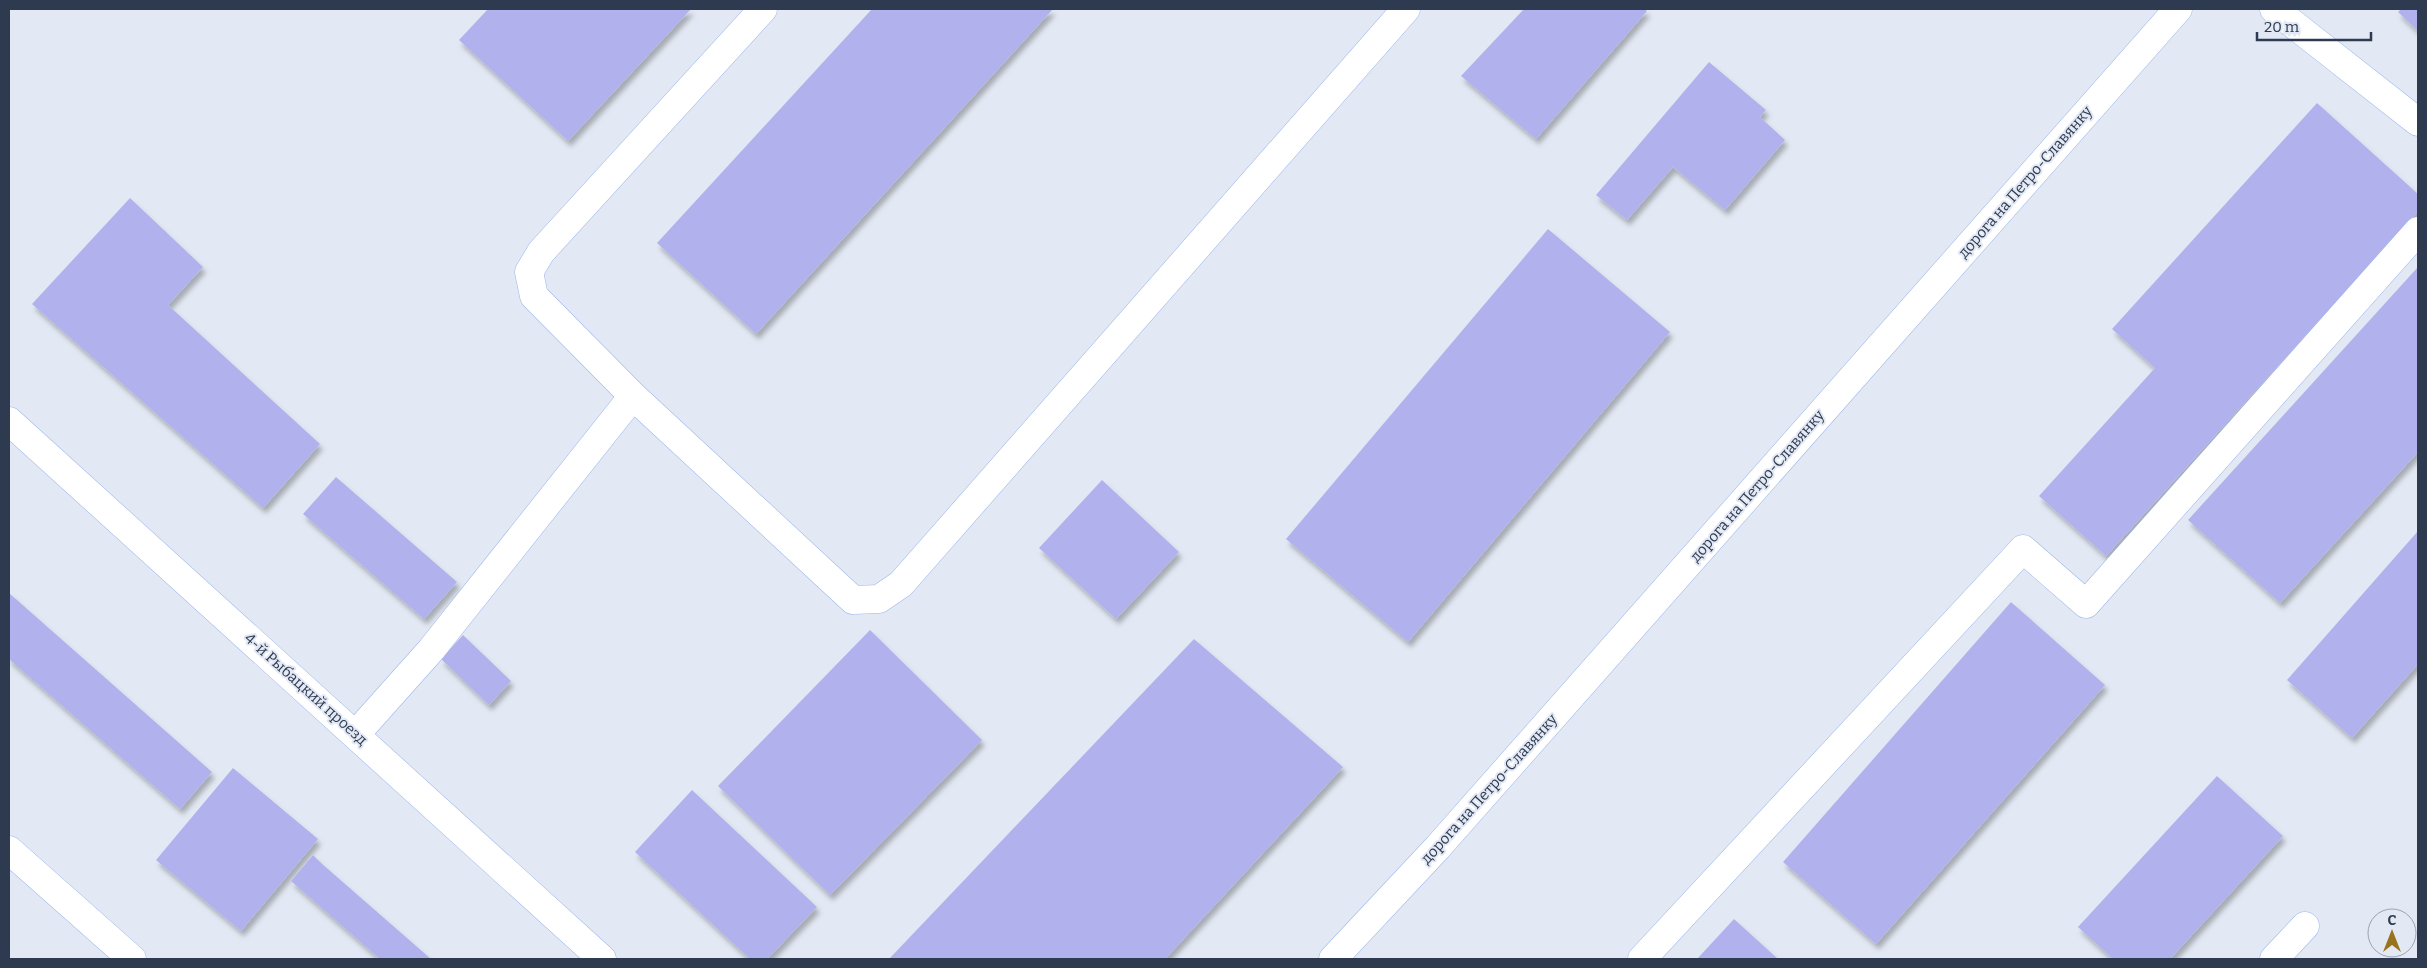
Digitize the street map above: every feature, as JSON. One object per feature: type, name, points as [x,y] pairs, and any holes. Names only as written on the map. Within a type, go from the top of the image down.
[{"type":"street","points":[[763,9],[541,252],[529,272],[534,296],[633,396],[852,600],[879,599],[901,584],[1406,9]]},
{"type":"street","name":"дорога на Петро-Славянку","points":[[1333,959],[1438,847],[2178,9]]},
{"type":"street","points":[[2274,9],[2418,122]]},
{"type":"street","points":[[1642,959],[2022,549],[2086,604],[2418,231]]},
{"type":"street","points":[[356,734],[431,650],[633,396]]},
{"type":"street","name":"4-й Рыбацкий проезд","points":[[9,421],[602,959]]},
{"type":"street","points":[[9,850],[132,959]]},
{"type":"street","points":[[2274,959],[2305,926]]},
{"type":"building","points":[[488,9],[691,9],[568,141],[459,40]]},
{"type":"building","points":[[872,9],[1053,9],[756,334],[657,243]]},
{"type":"building","points":[[1524,9],[1644,9],[1647,11],[1536,139],[1461,76]]},
{"type":"building","points":[[2401,9],[2418,9],[2418,31],[2398,12]]},
{"type":"building","points":[[1709,62],[1766,110],[1760,117],[1785,140],[1725,210],[1673,167],[1627,220],[1596,195]]},
{"type":"building","points":[[2317,103],[2418,194],[2418,211],[2106,556],[2039,496],[2155,368],[2112,329]]},
{"type":"building","points":[[130,198],[203,267],[168,305],[320,444],[263,508],[32,304]]},
{"type":"building","points":[[1548,229],[1670,332],[1408,642],[1286,539]]},
{"type":"building","points":[[2418,267],[2418,452],[2280,603],[2188,520]]},
{"type":"building","points":[[336,477],[457,582],[424,619],[303,514]]},
{"type":"building","points":[[1102,480],[1179,552],[1116,619],[1039,548]]},
{"type":"building","points":[[2418,531],[2418,664],[2352,738],[2287,680]]},
{"type":"building","points":[[9,593],[212,772],[180,809],[9,659]]},
{"type":"building","points":[[2011,602],[2105,685],[1876,944],[1783,862]]},
{"type":"building","points":[[870,630],[982,740],[830,895],[718,786]]},
{"type":"building","points":[[463,635],[511,681],[489,705],[441,659]]},
{"type":"building","points":[[1194,639],[1343,767],[1165,959],[889,959]]},
{"type":"building","points":[[233,768],[318,839],[241,931],[156,860]]},
{"type":"building","points":[[2217,776],[2283,836],[2170,959],[2113,959],[2078,927]]},
{"type":"building","points":[[692,790],[817,907],[767,959],[750,959],[635,852]]},
{"type":"building","points":[[313,855],[431,959],[380,959],[291,881]]},
{"type":"building","points":[[1734,919],[1778,959],[1697,959]]}]
